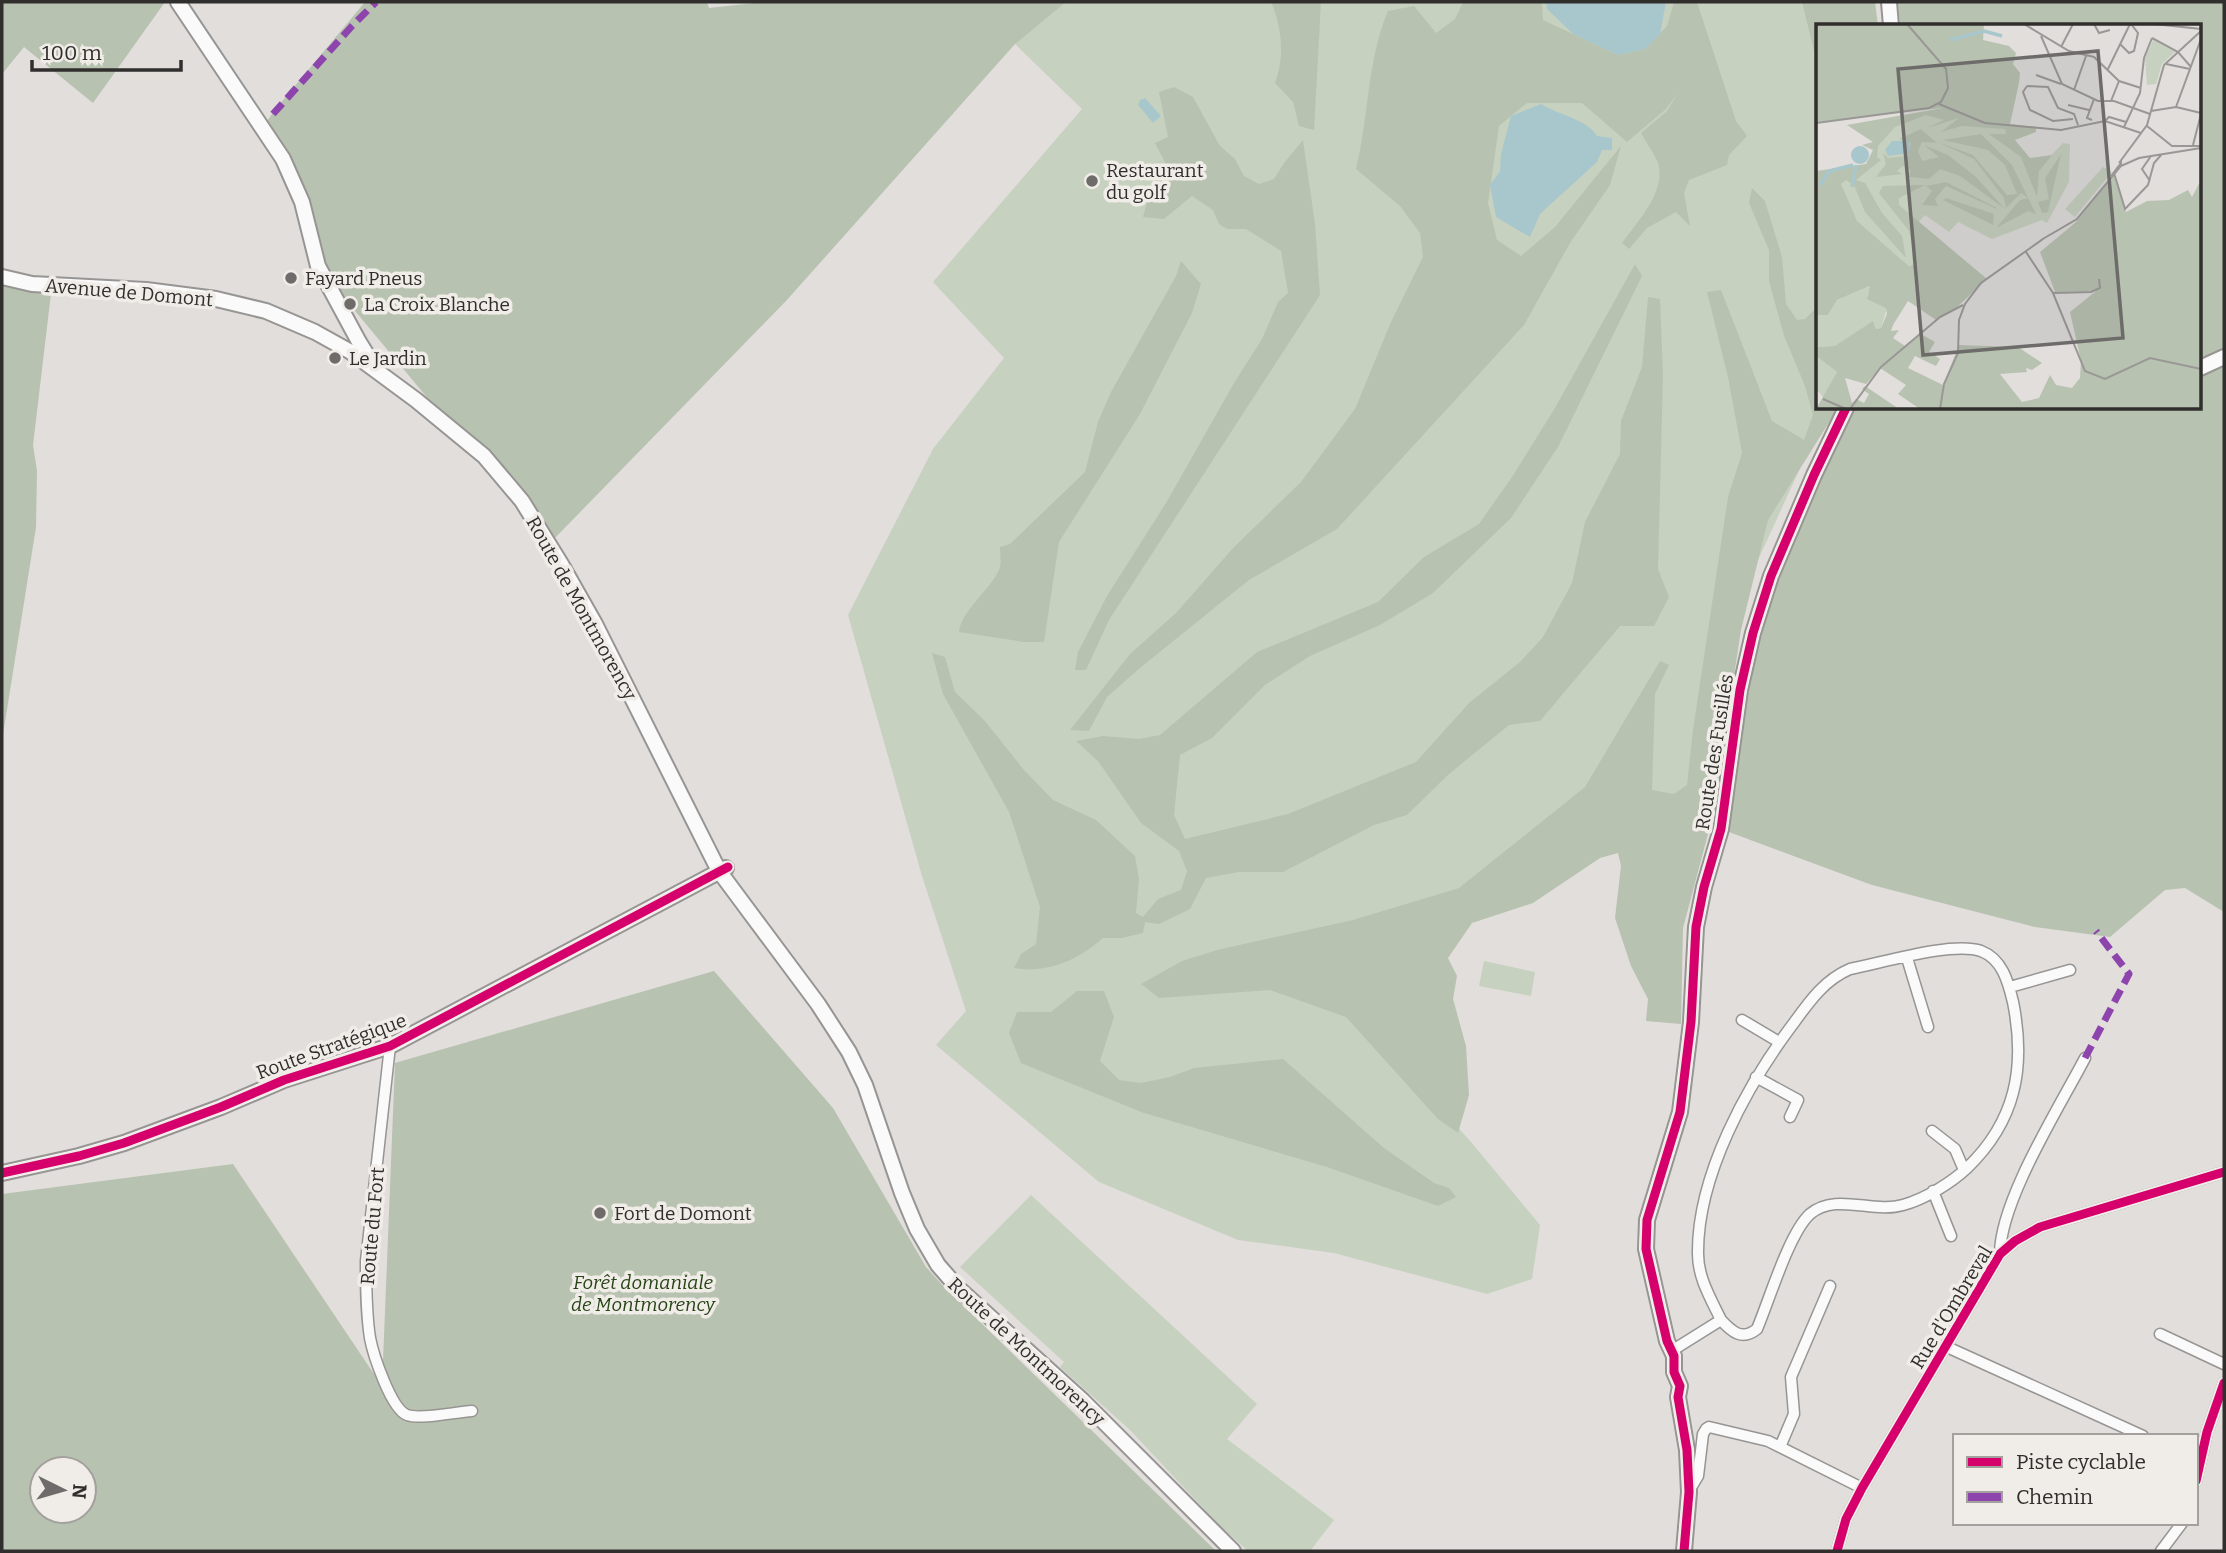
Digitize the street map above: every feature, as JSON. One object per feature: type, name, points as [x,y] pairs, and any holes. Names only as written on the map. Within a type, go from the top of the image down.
[{"type":"main road","points":[[178,2],[284,159],[302,202],[314,256],[342,324],[335,343],[349,344],[353,329]]},
{"type":"main road","points":[[1889,2],[1891,24]]},
{"type":"main road","name":"Avenue de Domont","points":[[2,277],[32,284],[146,290],[216,299],[266,311],[335,343],[388,379]]},
{"type":"main road","points":[[332,295],[365,353],[388,379]]},
{"type":"main road","points":[[2202,367],[2224,357]]},
{"type":"main road","name":"Route de Montmorency","points":[[388,379],[484,456],[522,501],[588,612],[723,869],[844,1044],[860,1075],[917,1229],[938,1265],[959,1289],[1083,1402],[1233,1551]]},
{"type":"main road","name":"Route des Fusillés","points":[[1684,1551],[1689,1492],[1687,1450],[1678,1397],[1680,1386],[1674,1372],[1673,1350],[1667,1341],[1646,1249],[1647,1220],[1680,1112],[1691,1022],[1696,927],[1704,887],[1721,829],[1740,690],[1753,633],[1771,576],[1845,410]]},
{"type":"main road","name":"Route Stratégique","points":[[2,1173],[124,1143],[209,1112],[284,1080],[390,1046],[723,869]]},
{"type":"street","points":[[1962,947],[1991,956],[2003,970],[2010,987],[2019,1033],[2016,1081],[2010,1105],[1985,1149],[1964,1170],[1933,1192],[1903,1205],[1884,1208],[1833,1204],[1819,1208],[1801,1225],[1757,1329],[1749,1335],[1732,1332],[1721,1320],[1701,1273],[1698,1257],[1699,1231],[1704,1205],[1717,1160],[1732,1123],[1756,1077],[1779,1042],[1822,988],[1837,974],[1850,969],[1962,947]]},
{"type":"street","points":[[1907,958],[1928,1027]]},
{"type":"street","points":[[2010,987],[2070,970]]},
{"type":"street","points":[[1742,1020],[1779,1042]]},
{"type":"street","name":"Route du Fort","points":[[390,1046],[366,1261],[370,1341],[389,1395],[401,1412],[416,1416],[472,1411]]},
{"type":"street","points":[[2000,1255],[2000,1239],[2008,1210],[2085,1058]]},
{"type":"street","points":[[1756,1077],[1798,1100],[1790,1117]]},
{"type":"street","points":[[1932,1131],[1955,1149],[1964,1170]]},
{"type":"street","name":"Rue d'Ombreval","points":[[1837,1551],[1846,1519],[1862,1488],[2000,1255],[2015,1241],[2040,1227],[2224,1172]]},
{"type":"street","points":[[1933,1192],[1951,1236]]},
{"type":"street","points":[[1780,1447],[1794,1414],[1791,1377],[1830,1286]]},
{"type":"street","points":[[1673,1350],[1721,1320]]},
{"type":"street","points":[[2160,1334],[2224,1364]]},
{"type":"street","points":[[1947,1347],[2139,1434]]},
{"type":"street","points":[[2198,1459],[2224,1383]]},
{"type":"street","points":[[1689,1492],[1698,1476],[1706,1429],[1715,1427],[1768,1441],[1862,1488]]},
{"type":"street","points":[[2161,1551],[2180,1525]]},
{"type":"green space","points":[[2,2],[165,2],[93,103],[24,47],[2,74]]},
{"type":"green space","points":[[365,2],[707,2],[709,8],[764,2],[1066,2],[1015,44],[786,301],[549,544],[331,282],[263,127]]},
{"type":"green space","points":[[985,2],[1861,2],[1822,24],[1816,24],[1818,429],[1708,669],[1688,833],[1569,843],[1398,939],[1377,1038],[1471,1142],[1540,1225],[1532,1279],[1487,1294],[1334,1253],[1238,1240],[1099,1182],[936,1045],[966,1011],[922,876],[848,615],[933,449],[1004,358],[933,282],[1082,109],[1015,44]]},
{"type":"green space","points":[[1271,2],[1321,2],[1314,130],[1299,126],[1293,102],[1275,83],[1281,43]]},
{"type":"green space","points":[[1463,2],[1542,2],[1543,20],[1618,55],[1645,49],[1667,26],[1674,2],[1697,2],[1736,121],[1747,136],[1729,155],[1727,165],[1689,180],[1684,193],[1690,226],[1676,212],[1647,228],[1629,249],[1622,243],[1649,206],[1660,174],[1658,163],[1641,133],[1667,111],[1678,93],[1666,109],[1627,142],[1582,103],[1527,103],[1499,126],[1488,203],[1497,240],[1521,256],[1555,227],[1621,146],[1610,185],[1570,243],[1524,325],[1337,529],[1249,580],[1140,668],[1107,697],[1089,731],[1070,730],[1130,654],[1176,613],[1234,547],[1301,482],[1355,409],[1391,322],[1423,257],[1420,233],[1400,206],[1356,169],[1381,30],[1388,11],[1414,6],[1436,33],[1455,19]]},
{"type":"green space","points":[[1802,2],[1875,2],[1878,24],[1816,24],[1816,59]]},
{"type":"green space","points":[[1898,2],[2224,2],[2224,912],[2185,888],[2165,890],[2110,937],[2035,927],[1872,885],[1721,829],[1753,633],[1845,410],[2202,410],[2202,24],[1900,24]]},
{"type":"green space","points":[[1174,87],[1193,97],[1220,146],[1235,159],[1244,176],[1259,184],[1274,179],[1303,140],[1315,224],[1320,295],[1109,620],[1086,670],[1075,670],[1078,652],[1107,596],[1166,503],[1262,339],[1278,302],[1288,293],[1281,251],[1246,229],[1227,229],[1219,224],[1213,210],[1192,196],[1164,219],[1143,217],[1149,195],[1167,182],[1166,164],[1155,143],[1168,137],[1159,92]]},
{"type":"green space","points":[[1752,188],[1765,201],[1782,257],[1786,304],[1797,320],[1805,319],[1816,308],[1816,410],[1837,410],[1768,520],[1741,630],[1712,819],[1683,928],[1681,1024],[1646,1021],[1648,999],[1631,966],[1615,918],[1621,866],[1618,853],[1600,858],[1533,903],[1472,923],[1448,958],[1457,976],[1453,999],[1466,1046],[1469,1095],[1458,1133],[1438,1119],[1346,1017],[1270,990],[1159,998],[1141,984],[1182,961],[1217,950],[1353,920],[1459,888],[1585,787],[1660,661],[1669,665],[1655,694],[1652,790],[1674,794],[1687,785],[1728,497],[1742,453],[1728,377],[1707,292],[1721,290],[1772,421],[1804,440],[1813,415],[1805,386],[1784,336],[1769,281],[1769,250],[1749,203]]},
{"type":"green space","points":[[1181,261],[1201,284],[1192,313],[1140,414],[1059,542],[1044,642],[1024,642],[959,632],[970,608],[999,570],[1000,547],[1010,544],[1085,472],[1098,422],[1111,392],[1176,276]]},
{"type":"green space","points":[[1635,264],[1642,276],[1558,447],[1511,518],[1433,593],[1380,625],[1310,656],[1265,685],[1212,738],[1180,755],[1174,815],[1185,839],[1288,814],[1416,762],[1469,703],[1520,662],[1543,637],[1572,583],[1585,522],[1620,454],[1621,421],[1642,367],[1648,297],[1660,299],[1663,375],[1658,569],[1669,597],[1654,626],[1620,626],[1540,721],[1509,725],[1449,774],[1407,815],[1374,825],[1283,872],[1239,872],[1206,878],[1190,909],[1159,924],[1145,922],[1143,933],[1122,938],[1103,938],[1062,964],[1038,969],[1014,968],[1021,954],[1036,944],[1040,907],[1009,812],[943,694],[932,653],[945,657],[955,692],[985,721],[1024,770],[1053,800],[1096,820],[1135,856],[1139,879],[1136,913],[1143,917],[1158,899],[1181,890],[1187,871],[1179,851],[1141,823],[1098,761],[1076,741],[1103,736],[1139,739],[1160,735],[1257,652],[1378,602],[1424,557],[1479,524],[1555,408]]},
{"type":"green space","points":[[2,277],[52,285],[33,445],[37,471],[36,527],[2,741]]},
{"type":"green space","points":[[1484,961],[1535,972],[1531,996],[1479,986]]},
{"type":"green space","name":"Forêt domaniale de Montmorency","points":[[714,971],[833,1108],[926,1267],[1216,1551],[2,1551],[2,1194],[233,1164],[382,1386],[395,1063]]},
{"type":"green space","points":[[1077,991],[1104,991],[1114,1017],[1100,1061],[1119,1080],[1141,1083],[1170,1077],[1194,1068],[1283,1059],[1384,1148],[1434,1183],[1449,1188],[1456,1197],[1438,1206],[1327,1167],[1141,1112],[1021,1063],[1009,1033],[1017,1012],[1051,1012]]},
{"type":"green space","points":[[1031,1195],[1257,1404],[1227,1439],[1334,1520],[1310,1551],[1248,1551],[1221,1527],[1130,1430],[1060,1367],[1064,1362],[960,1267]]},
{"type":"water","points":[[1546,2],[1666,2],[1660,34],[1645,49],[1618,55],[1573,34],[1547,9]]},
{"type":"water","points":[[1145,98],[1161,116],[1153,123],[1138,105],[1140,100]]},
{"type":"water","points":[[1541,104],[1586,125],[1597,136],[1612,138],[1612,150],[1602,150],[1597,162],[1540,214],[1530,237],[1496,217],[1490,185],[1500,171],[1501,154],[1511,116]]},
{"type":"marked path","points":[[273,114],[376,2]]},
{"type":"marked path","points":[[2085,1058],[2129,974],[2096,931]]},
{"type":"cycle path","points":[[1684,1551],[1689,1492],[1687,1450],[1678,1397],[1680,1386],[1674,1372],[1674,1356],[1667,1341],[1646,1249],[1647,1220],[1680,1112],[1691,1022],[1696,927],[1704,887],[1721,829],[1740,690],[1753,633],[1771,576],[1845,410]]},
{"type":"cycle path","points":[[2,1173],[124,1143],[284,1080],[390,1046],[728,867]]},
{"type":"cycle path","points":[[1837,1551],[1846,1519],[1862,1488],[2000,1254],[2015,1241],[2040,1227],[2224,1172]]},
{"type":"cycle path","points":[[2198,1472],[2207,1432],[2224,1383]]},
{"type":"place","name":"Restaurant du golf","points":[[1092,181]]},
{"type":"place","name":"Fayard Pneus","points":[[291,278]]},
{"type":"place","name":"La Croix Blanche","points":[[350,304]]},
{"type":"place","name":"Le Jardin","points":[[335,358]]},
{"type":"place","name":"Fort de Domont","points":[[600,1213]]}]
